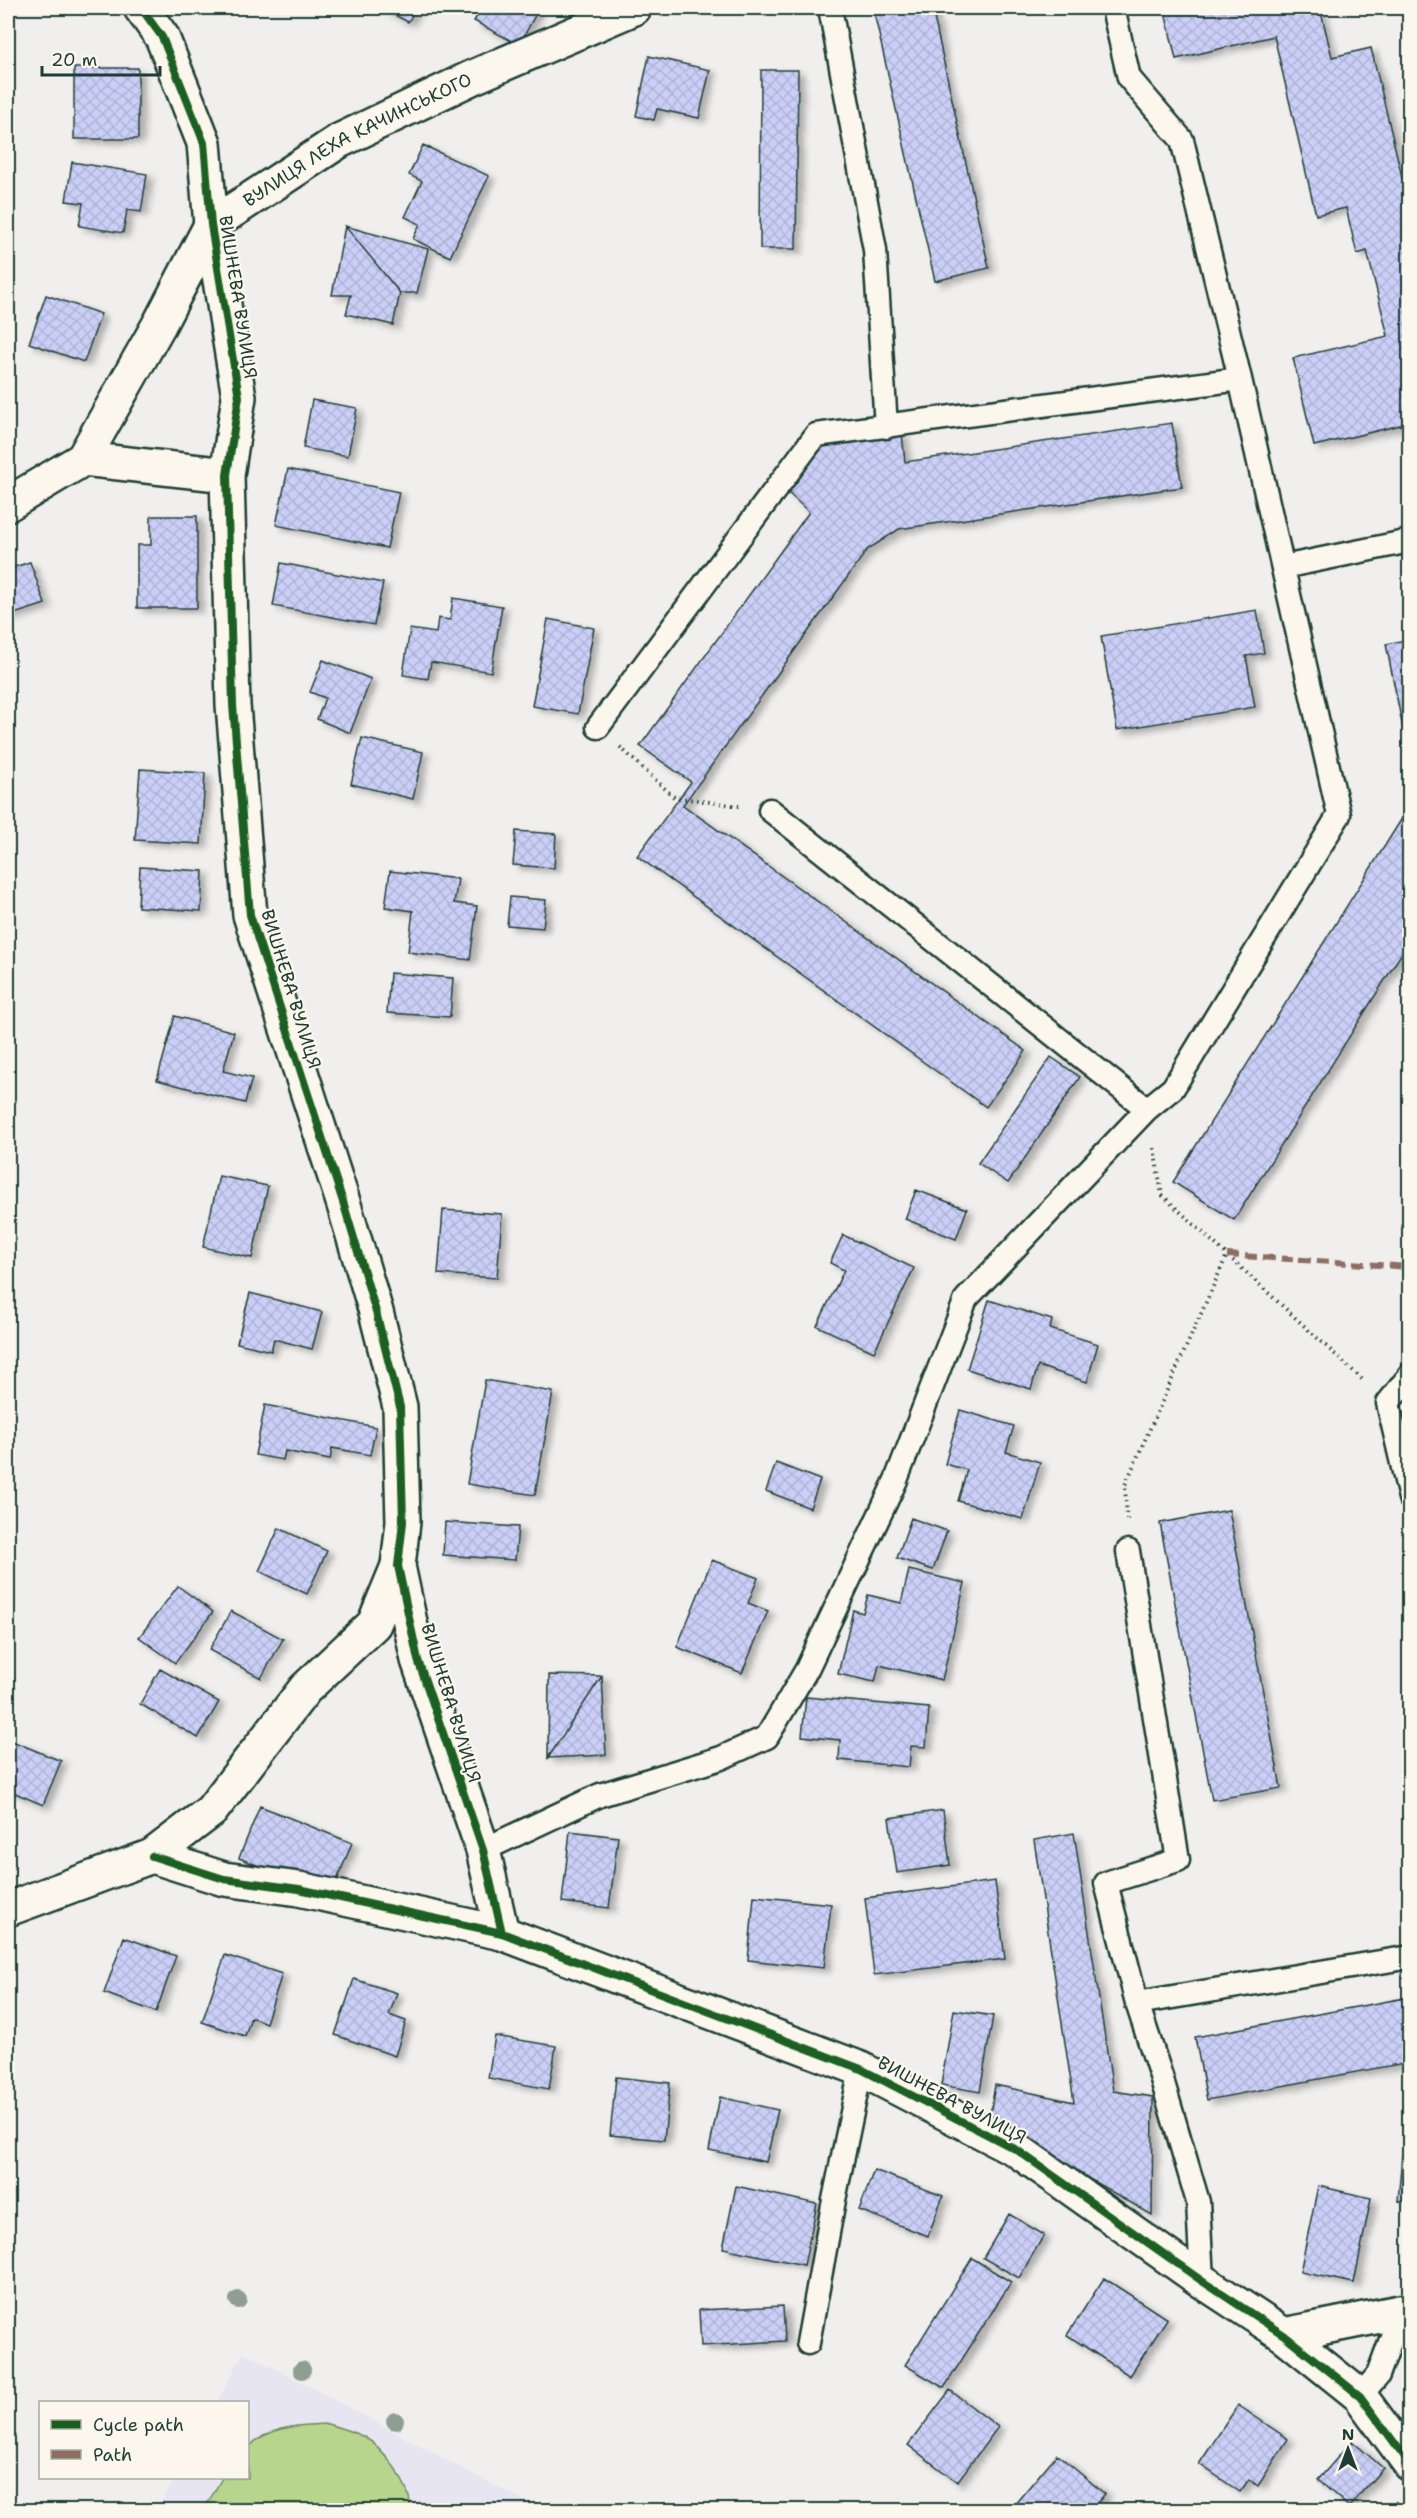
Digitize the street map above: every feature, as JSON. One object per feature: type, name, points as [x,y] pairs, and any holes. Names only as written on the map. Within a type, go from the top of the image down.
[{"type":"street","name":"ВИШНЕВА ВУЛИЦЯ","points":[[141,8],[162,37],[204,143],[211,225],[239,397],[227,475],[233,705],[250,915],[344,1205],[376,1312],[400,1407],[403,1522],[398,1566],[418,1660],[483,1850],[502,1933]]},
{"type":"street","name":"ВУЛИЦЯ ЛЕХА КАЧИНСЬКОГО","points":[[8,504],[83,459],[160,323],[211,225],[339,141],[471,78],[634,8]]},
{"type":"street","points":[[83,459],[227,475]]},
{"type":"street","points":[[8,1909],[152,1856],[211,1811],[305,1689],[374,1624],[398,1566]]},
{"type":"street","name":"ВИШНЕВА ВУЛИЦЯ","points":[[152,1856],[224,1879],[299,1889],[502,1933],[861,2069],[1017,2150],[1202,2281],[1284,2335],[1360,2396],[1410,2464]]},
{"type":"street","points":[[1284,2335],[1405,2311]]},
{"type":"lane","points":[[830,8],[875,250],[886,427]]},
{"type":"lane","points":[[483,1850],[600,1795],[721,1758],[767,1737],[807,1669],[896,1480],[966,1299],[1147,1109],[1173,1088],[1339,815],[1240,379],[1182,140],[1129,78],[1113,8]]},
{"type":"lane","points":[[598,727],[816,435],[1240,379]]},
{"type":"lane","points":[[1283,567],[1410,541]]},
{"type":"lane","points":[[770,810],[1147,1109]]},
{"type":"lane","points":[[1410,1376],[1388,1403],[1410,1498]]},
{"type":"lane","points":[[1128,1551],[1178,1860],[1106,1883],[1137,2003],[1198,2202],[1202,2281]]},
{"type":"lane","points":[[1137,2003],[1410,1957]]},
{"type":"lane","points":[[808,2343],[861,2069]]},
{"type":"lane","points":[[1360,2396],[1378,2375],[1405,2311]]},
{"type":"path","points":[[598,727],[674,797],[770,810]]},
{"type":"path","points":[[1147,1109],[1162,1195],[1388,1403]]},
{"type":"path","points":[[1128,1551],[1125,1485],[1227,1255]]},
{"type":"shaded area","points":[[244,2352],[541,2510],[156,2510],[174,2479],[249,2479],[249,2401],[218,2401]]},
{"type":"green space","points":[[328,2424],[360,2435],[372,2443],[388,2459],[401,2479],[410,2500],[411,2510],[204,2510],[221,2479],[249,2479],[249,2447],[256,2441],[275,2431],[306,2425]]},
{"type":"building","points":[[381,8],[416,8],[408,22]]},
{"type":"building","points":[[482,8],[539,8],[519,45],[474,21]]},
{"type":"building","points":[[873,8],[932,8],[989,268],[935,281]]},
{"type":"building","points":[[1164,8],[1320,8],[1332,57],[1371,48],[1410,210],[1410,426],[1409,423],[1314,446],[1293,358],[1388,336],[1367,251],[1357,254],[1346,208],[1316,215],[1274,36],[1176,59]]},
{"type":"building","points":[[649,56],[710,70],[699,118],[657,109],[654,120],[636,116]]},
{"type":"building","points":[[74,68],[138,68],[138,139],[74,139]]},
{"type":"building","points":[[761,70],[798,70],[796,249],[760,249]]},
{"type":"building","points":[[423,145],[489,176],[450,257],[413,239],[420,224],[405,217],[422,181],[409,175]]},
{"type":"building","points":[[72,162],[147,174],[141,212],[127,210],[123,233],[79,226],[83,203],[66,201]]},
{"type":"building","points":[[345,226],[428,249],[417,293],[400,293]]},
{"type":"building","points":[[345,226],[400,293],[393,325],[346,314],[351,295],[332,295]]},
{"type":"building","points":[[46,295],[101,314],[84,362],[29,343]]},
{"type":"building","points":[[312,400],[357,408],[348,456],[303,448]]},
{"type":"building","points":[[1172,423],[1182,487],[899,529],[867,550],[683,805],[1026,1051],[986,1107],[637,856],[691,782],[640,746],[809,512],[786,491],[825,443],[902,433],[905,462]]},
{"type":"building","points":[[288,469],[399,492],[387,548],[276,525]]},
{"type":"building","points":[[151,516],[197,516],[197,608],[137,608],[137,545],[151,545]]},
{"type":"building","points":[[30,562],[45,604],[8,616],[8,569]]},
{"type":"building","points":[[281,563],[383,583],[374,625],[273,606]]},
{"type":"building","points":[[453,598],[502,606],[491,672],[431,662],[428,679],[403,675],[410,629],[436,633],[438,618],[450,620]]},
{"type":"building","points":[[1257,610],[1264,653],[1246,656],[1255,707],[1117,730],[1101,636]]},
{"type":"building","points":[[548,619],[594,628],[578,714],[532,706]]},
{"type":"building","points":[[1410,639],[1410,763],[1386,644]]},
{"type":"building","points":[[323,660],[371,679],[350,733],[317,719],[325,698],[310,692]]},
{"type":"building","points":[[362,738],[423,752],[413,799],[351,784]]},
{"type":"building","points":[[140,769],[205,773],[201,844],[135,840]]},
{"type":"building","points":[[1406,812],[1410,814],[1410,940],[1234,1220],[1173,1182]]},
{"type":"building","points":[[516,831],[556,834],[554,868],[513,865]]},
{"type":"building","points":[[140,867],[203,871],[201,911],[138,907]]},
{"type":"building","points":[[390,871],[458,879],[454,903],[477,906],[470,960],[408,952],[413,911],[385,907]]},
{"type":"building","points":[[510,897],[546,900],[543,928],[507,925]]},
{"type":"building","points":[[390,973],[453,978],[450,1017],[387,1013]]},
{"type":"building","points":[[175,1016],[234,1032],[223,1071],[252,1078],[245,1103],[157,1080]]},
{"type":"building","points":[[1051,1057],[1080,1077],[1008,1183],[978,1163]]},
{"type":"building","points":[[219,1176],[268,1186],[252,1258],[203,1247]]},
{"type":"building","points":[[916,1190],[967,1209],[956,1239],[905,1219]]},
{"type":"building","points":[[443,1210],[502,1214],[497,1278],[438,1274]]},
{"type":"building","points":[[843,1235],[914,1268],[874,1352],[817,1326],[844,1270],[830,1263]]},
{"type":"building","points":[[250,1293],[322,1312],[312,1349],[274,1339],[271,1351],[237,1343]]},
{"type":"building","points":[[989,1300],[1052,1320],[1050,1329],[1098,1344],[1087,1382],[1038,1366],[1031,1389],[967,1369]]},
{"type":"building","points":[[485,1380],[553,1392],[535,1495],[467,1484]]},
{"type":"building","points":[[265,1405],[376,1427],[370,1455],[332,1448],[330,1460],[285,1451],[283,1460],[255,1455]]},
{"type":"building","points":[[960,1410],[1014,1426],[1006,1452],[1040,1462],[1023,1519],[958,1501],[967,1470],[945,1464]]},
{"type":"building","points":[[776,1463],[820,1480],[810,1508],[766,1491]]},
{"type":"building","points":[[1229,1510],[1281,1788],[1212,1800],[1160,1523]]},
{"type":"building","points":[[911,1518],[947,1531],[933,1570],[897,1558]]},
{"type":"building","points":[[445,1522],[518,1527],[515,1560],[443,1555]]},
{"type":"building","points":[[279,1528],[327,1551],[307,1594],[259,1571]]},
{"type":"building","points":[[712,1560],[758,1578],[748,1603],[768,1611],[742,1673],[677,1647]]},
{"type":"building","points":[[909,1570],[965,1583],[942,1680],[879,1665],[875,1682],[838,1674],[853,1610],[863,1613],[868,1595],[901,1603]]},
{"type":"building","points":[[178,1586],[213,1612],[175,1663],[139,1637]]},
{"type":"building","points":[[231,1611],[283,1639],[261,1678],[209,1650]]},
{"type":"building","points":[[160,1669],[219,1702],[198,1738],[140,1704]]},
{"type":"building","points":[[549,1675],[602,1676],[548,1758]]},
{"type":"building","points":[[602,1676],[606,1755],[548,1758]]},
{"type":"building","points":[[806,1697],[929,1708],[926,1747],[911,1746],[909,1767],[839,1760],[840,1740],[802,1736]]},
{"type":"building","points":[[12,1741],[61,1761],[43,1805],[8,1790],[8,1752]]},
{"type":"building","points":[[260,1806],[352,1843],[331,1895],[239,1858]]},
{"type":"building","points":[[943,1810],[950,1865],[897,1873],[889,1818]]},
{"type":"building","points":[[570,1831],[618,1837],[609,1908],[562,1902]]},
{"type":"building","points":[[1074,1833],[1113,2091],[1153,2097],[1152,2215],[989,2121],[995,2085],[1074,2102],[1034,1840]]},
{"type":"building","points":[[995,1881],[1005,1959],[874,1975],[865,1898]]},
{"type":"building","points":[[754,1896],[831,1904],[824,1968],[748,1960]]},
{"type":"building","points":[[124,1937],[176,1956],[156,2012],[104,1993]]},
{"type":"building","points":[[225,1955],[282,1974],[266,2023],[251,2017],[245,2036],[202,2022]]},
{"type":"building","points":[[354,1979],[397,1993],[389,2015],[406,2021],[395,2056],[335,2035]]},
{"type":"building","points":[[1410,1997],[1410,2062],[1207,2100],[1195,2037]]},
{"type":"building","points":[[954,2010],[993,2016],[980,2092],[941,2085]]},
{"type":"building","points":[[495,2036],[556,2046],[549,2089],[488,2078]]},
{"type":"building","points":[[616,2077],[670,2083],[664,2140],[610,2135]]},
{"type":"building","points":[[720,2097],[778,2110],[766,2162],[709,2150]]},
{"type":"building","points":[[1402,2155],[1410,2155],[1410,2202],[1398,2201]]},
{"type":"building","points":[[874,2170],[943,2196],[928,2236],[859,2210]]},
{"type":"building","points":[[736,2186],[817,2204],[804,2265],[723,2248]]},
{"type":"building","points":[[1318,2186],[1371,2198],[1354,2283],[1300,2272]]},
{"type":"building","points":[[1009,2214],[1044,2235],[1019,2278],[983,2258]]},
{"type":"building","points":[[972,2258],[1011,2282],[944,2388],[905,2365]]},
{"type":"building","points":[[1104,2278],[1167,2319],[1130,2376],[1067,2335]]},
{"type":"building","points":[[783,2306],[785,2341],[701,2346],[699,2310]]},
{"type":"building","points":[[950,2390],[998,2427],[957,2482],[908,2445]]},
{"type":"building","points":[[1238,2405],[1288,2439],[1258,2486],[1249,2479],[1240,2492],[1199,2464]]},
{"type":"building","points":[[1352,2441],[1383,2468],[1349,2507],[1318,2480]]},
{"type":"building","points":[[1057,2454],[1105,2494],[1091,2510],[1020,2510],[1014,2505]]},
{"type":"marked path","points":[[1227,1255],[1410,1267]]},
{"type":"cycle path","points":[[141,8],[162,37],[204,143],[211,225],[239,397],[227,475],[233,705],[250,915],[344,1205],[376,1312],[400,1407],[403,1522],[398,1566],[418,1660],[483,1850],[502,1933]]},
{"type":"cycle path","points":[[152,1856],[224,1879],[299,1889],[502,1933],[861,2069],[1017,2150],[1202,2281],[1284,2335],[1360,2396],[1410,2464]]}]
